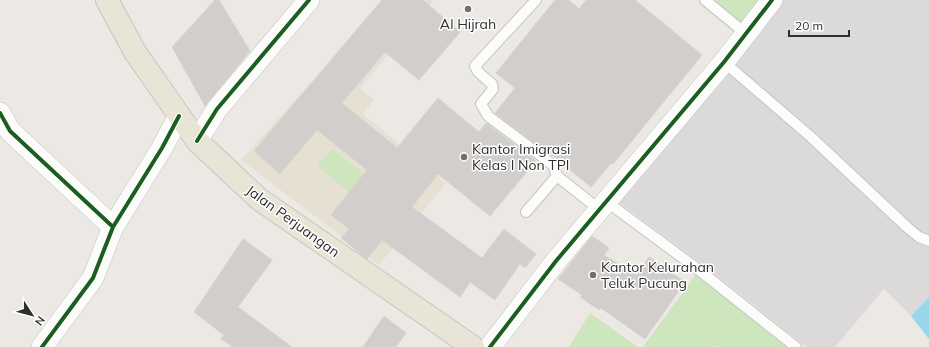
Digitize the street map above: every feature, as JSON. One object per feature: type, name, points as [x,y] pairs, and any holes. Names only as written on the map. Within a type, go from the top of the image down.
[{"type":"main road","name":"Jalan Perjuangan","points":[[107,0],[135,52],[197,142],[259,199],[466,345]]},
{"type":"street","points":[[197,142],[217,109],[309,0]]},
{"type":"street","points":[[490,347],[556,261],[724,62],[772,0]]},
{"type":"street","points":[[0,113],[10,131],[113,227]]},
{"type":"street","points":[[49,345],[93,278],[113,227],[162,148],[179,116]]},
{"type":"lane","points":[[536,0],[475,66],[478,72],[492,84],[493,89],[481,104],[488,116],[553,165],[557,176],[699,270],[796,347]]},
{"type":"lane","points":[[705,0],[745,33]]},
{"type":"lane","points":[[724,62],[811,137],[908,228],[919,237],[929,241]]},
{"type":"lane","points":[[526,212],[557,176]]},
{"type":"shaded area","points":[[385,0],[434,0],[360,88],[374,100],[363,114],[446,183],[379,265],[241,160]]},
{"type":"shaded area","points":[[780,0],[929,0],[929,297],[911,316],[884,289],[835,347],[807,347],[705,266],[617,201]]},
{"type":"green space","points":[[705,0],[772,0],[745,33]]},
{"type":"green space","points":[[332,149],[381,187],[367,206],[317,166]]},
{"type":"green space","points":[[699,270],[795,347],[716,347],[714,345],[713,347],[643,347]]},
{"type":"green space","points":[[590,313],[638,347],[569,347]]},
{"type":"water","points":[[929,297],[929,339],[911,316]]},
{"type":"building","points":[[215,0],[219,0],[250,51],[205,106],[172,47]]},
{"type":"building","points":[[382,0],[423,0],[460,32],[419,80],[385,52],[342,103],[397,148],[438,98],[479,132],[486,123],[536,161],[490,216],[438,174],[412,207],[482,258],[504,229],[536,254],[525,268],[520,264],[495,300],[470,282],[460,297],[382,240],[367,259],[341,238],[349,229],[331,215],[367,170],[317,130],[280,174],[254,151]]},
{"type":"building","points":[[555,0],[569,0],[579,9],[586,0],[635,0],[702,55],[613,164],[611,163],[591,187],[546,150],[545,151],[495,113],[515,88],[496,73]]},
{"type":"building","points":[[592,236],[609,248],[604,255],[637,275],[649,257],[685,282],[645,339],[601,308],[599,310],[580,297],[582,295],[558,279]]},
{"type":"building","points":[[243,239],[272,260],[238,307],[292,347],[233,347],[221,339],[224,335],[194,312]]},
{"type":"building","points":[[384,316],[406,333],[396,347],[363,347]]},
{"type":"cycle path","points":[[197,141],[217,109],[309,0]]},
{"type":"cycle path","points":[[490,347],[556,261],[724,62],[772,0]]},
{"type":"cycle path","points":[[0,113],[10,131],[113,227]]},
{"type":"cycle path","points":[[42,347],[93,278],[113,227],[162,148],[179,116]]},
{"type":"place","name":"Al Hijrah","points":[[468,9]]},
{"type":"place","name":"Kantor Imigrasi Kelas I Non TPI","points":[[464,157]]},
{"type":"place","name":"Kantor Kelurahan Teluk Pucung","points":[[593,275]]}]
